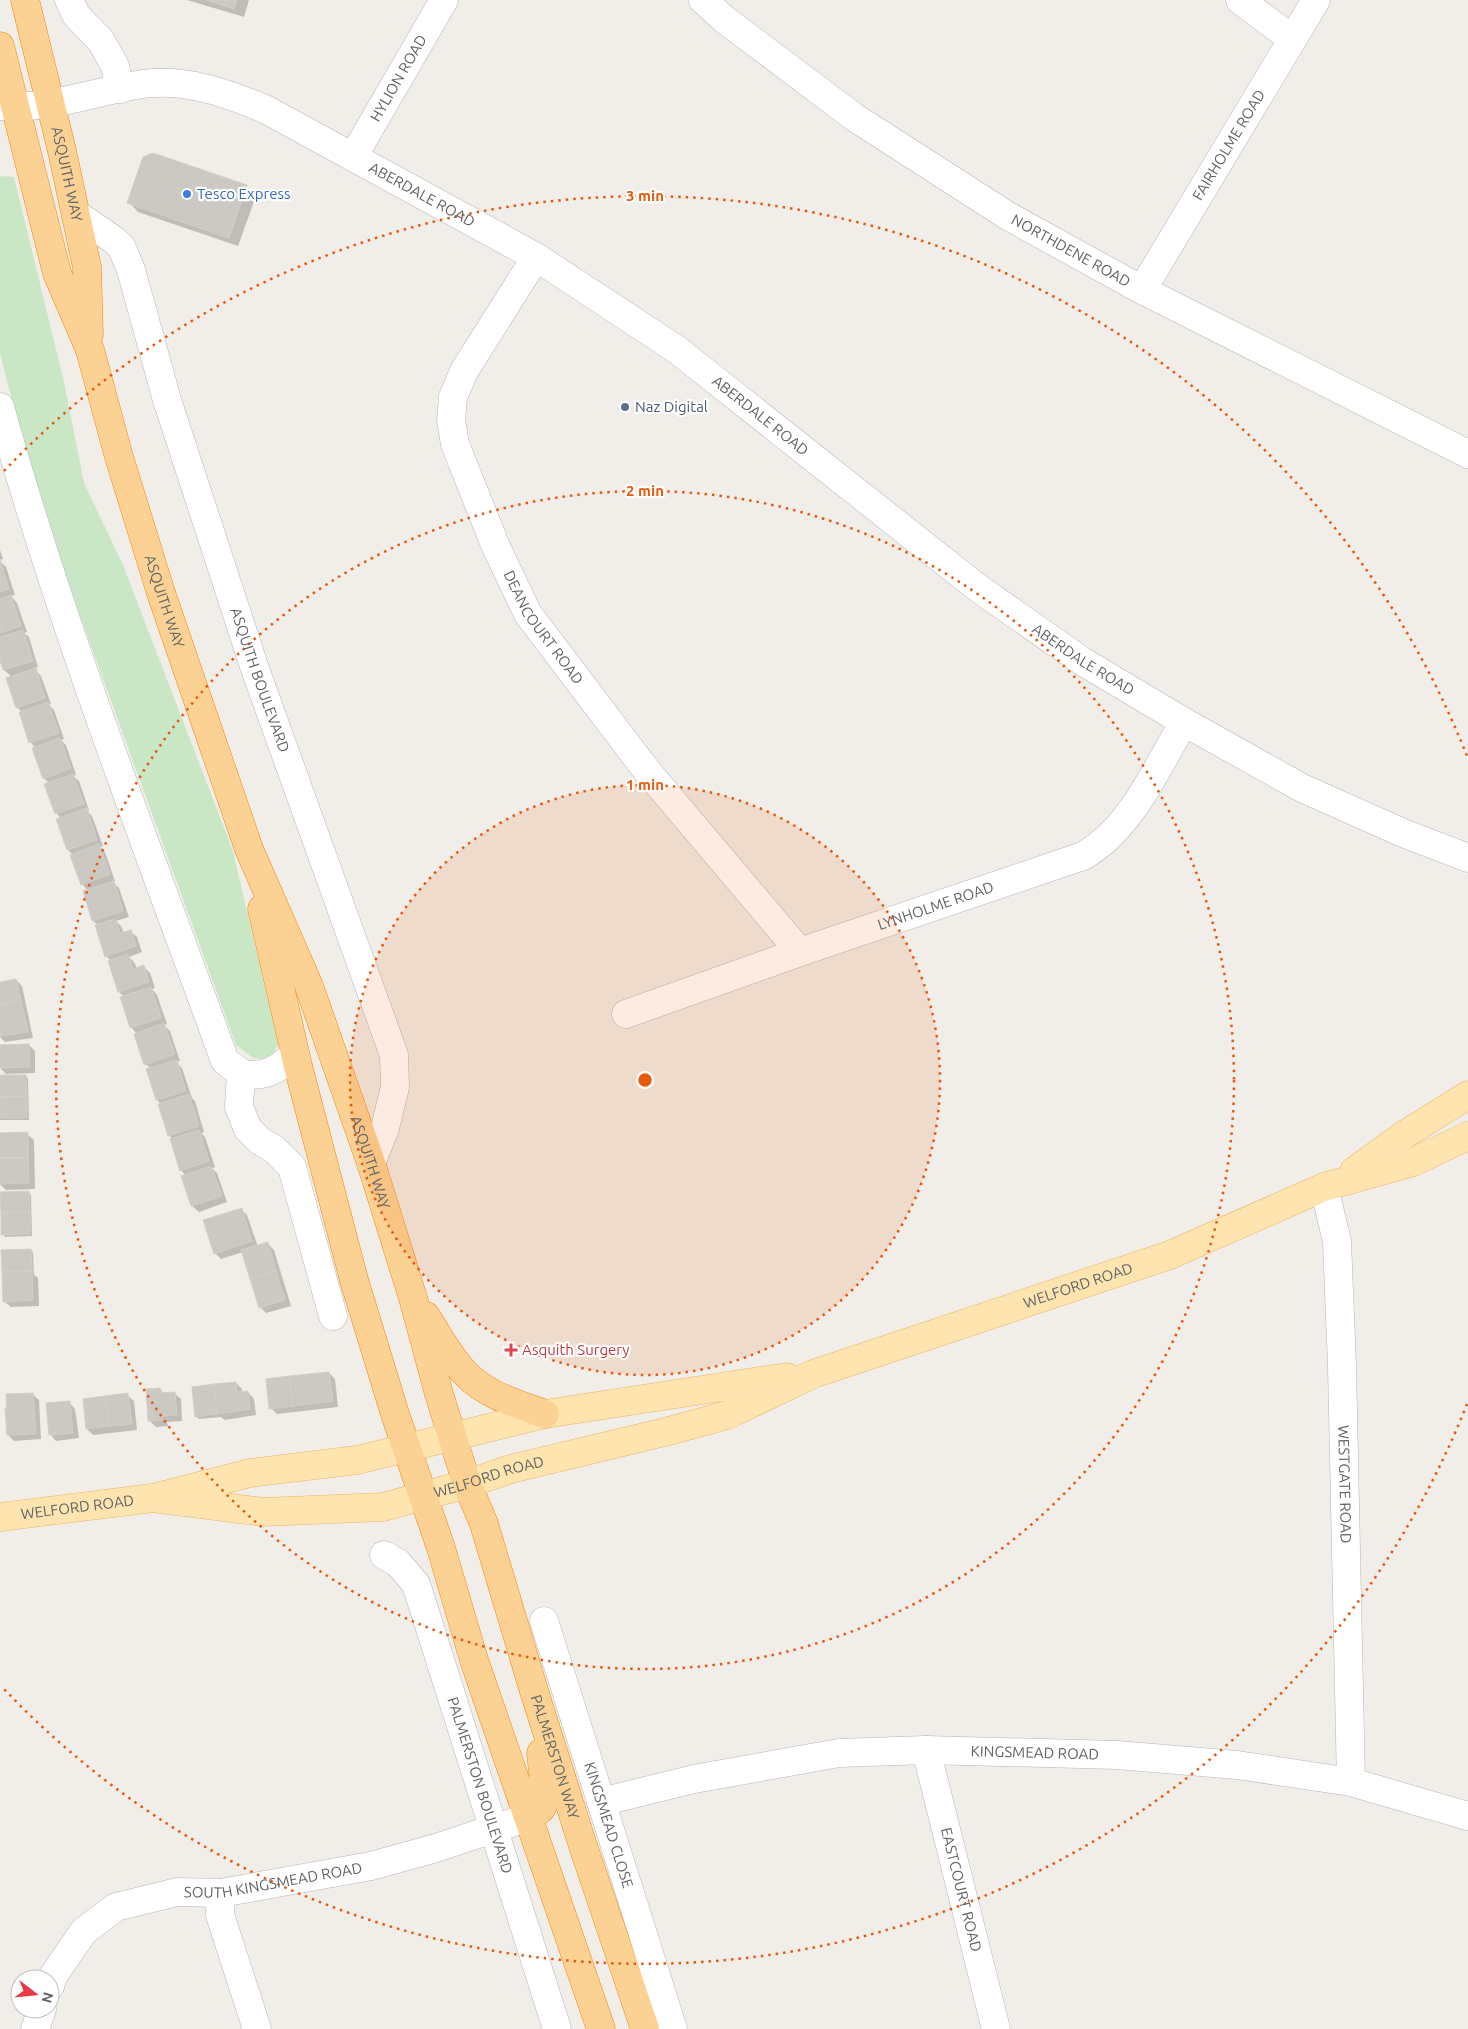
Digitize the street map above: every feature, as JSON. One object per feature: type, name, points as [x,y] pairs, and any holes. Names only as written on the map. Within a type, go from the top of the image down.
[{"type":"highway","name":"ASQUITH WAY","points":[[25,0],[87,267],[90,350]]},
{"type":"highway","name":"ASQUITH WAY","points":[[0,46],[8,107],[57,273],[90,350],[119,458],[161,593],[249,849],[309,986],[371,1163],[414,1298],[439,1394],[467,1484]]},
{"type":"highway","name":"ASQUITH WAY","points":[[249,849],[295,1054],[354,1280],[423,1496]]},
{"type":"highway","points":[[414,1298],[465,1373],[474,1381],[500,1398],[545,1414]]},
{"type":"highway","name":"PALMERSTON WAY","points":[[467,1484],[484,1524],[534,1692],[645,2029]]},
{"type":"highway","points":[[423,1496],[441,1548],[474,1660],[601,2029]]},
{"type":"highway","points":[[529,1817],[541,1809],[546,1799],[534,1692]]},
{"type":"main road","name":"WELFORD ROAD","points":[[1331,1185],[1404,1135],[1468,1096]]},
{"type":"main road","name":"WELFORD ROAD","points":[[153,1498],[263,1512],[383,1507],[467,1484],[511,1469],[669,1431],[727,1415],[813,1374],[1170,1255],[1331,1185],[1413,1162],[1468,1136]]},
{"type":"main road","name":"WELFORD ROAD","points":[[0,1517],[153,1498],[250,1473],[357,1460],[545,1414],[813,1374]]},
{"type":"street","points":[[69,0],[76,16],[102,41],[115,66],[120,89]]},
{"type":"street","name":"HYLION ROAD","points":[[353,157],[444,0]]},
{"type":"street","name":"NORTHDENE ROAD","points":[[703,0],[726,20],[854,117],[1008,216],[1142,290],[1468,454]]},
{"type":"street","points":[[1240,0],[1292,39]]},
{"type":"street","name":"FAIRHOLME ROAD","points":[[1142,290],[1316,0]]},
{"type":"street","name":"ABERDALE ROAD","points":[[8,107],[50,103],[144,84],[170,82],[208,88],[237,97],[264,109],[536,257],[676,349],[978,588],[1082,660],[1249,759],[1329,800],[1403,833],[1468,858]]},
{"type":"street","name":"ASQUITH BOULEVARD","points":[[76,214],[114,240],[122,248],[131,270],[167,400],[255,669],[394,1055],[395,1087],[385,1128],[371,1163]]},
{"type":"street","name":"DEANCOURT ROAD","points":[[536,257],[464,371],[453,398],[451,420],[455,444],[496,547],[528,614],[647,771],[800,952]]},
{"type":"street","points":[[0,407],[21,483],[85,678],[225,1061],[241,1073],[251,1076],[267,1074],[286,1063],[295,1054]]},
{"type":"street","name":"LYNHOLME ROAD","points":[[626,1014],[800,952],[1083,856],[1095,849],[1120,827],[1131,812],[1184,722]]},
{"type":"street","points":[[241,1073],[239,1107],[248,1129],[260,1142],[274,1150],[292,1167],[334,1316]]},
{"type":"street","name":"WESTGATE ROAD","points":[[1331,1185],[1337,1241],[1342,1366],[1351,1782]]},
{"type":"street","name":"PALMERSTON BOULEVARD","points":[[384,1555],[398,1563],[416,1584],[557,2029]]},
{"type":"street","name":"KINGSMEAD CLOSE","points":[[544,1621],[673,2029]]},
{"type":"street","name":"KINGSMEAD ROAD","points":[[601,1802],[694,1779],[839,1753],[926,1750],[1117,1755],[1237,1765],[1351,1782],[1468,1816]]},
{"type":"street","name":"EASTCOURT ROAD","points":[[926,1750],[996,2029]]},
{"type":"street","name":"SOUTH KINGSMEAD ROAD","points":[[58,1969],[84,1930],[116,1907],[177,1892],[221,1893],[371,1866],[494,1830],[529,1817]]},
{"type":"street","points":[[221,1893],[220,1915],[257,2029]]},
{"type":"green space","points":[[0,176],[14,177],[64,382],[84,483],[123,565],[233,851],[278,1044],[271,1060],[253,1058],[236,1045],[61,563],[20,432],[0,353]]},
{"type":"building","points":[[206,0],[237,0],[234,9]]},
{"type":"building","name":"Tesco Express","points":[[153,153],[247,185],[229,238],[127,203],[143,157]]},
{"type":"building","points":[[0,559],[9,589],[0,592]]},
{"type":"building","points":[[11,595],[21,626],[0,633],[0,599]]},
{"type":"building","points":[[23,630],[33,661],[3,670],[0,661],[0,637]]},
{"type":"building","points":[[36,668],[45,698],[16,708],[6,678]]},
{"type":"building","points":[[48,702],[59,733],[29,743],[19,712]]},
{"type":"building","points":[[60,738],[71,768],[43,779],[32,748]]},
{"type":"building","points":[[73,774],[84,804],[55,814],[44,784]]},
{"type":"building","points":[[87,808],[97,840],[67,850],[56,819]]},
{"type":"building","points":[[99,844],[110,874],[81,885],[70,855]]},
{"type":"building","points":[[114,881],[123,911],[92,921],[83,891]]},
{"type":"building","points":[[115,919],[120,933],[131,930],[136,946],[105,957],[95,925]]},
{"type":"building","points":[[128,954],[133,969],[144,965],[149,982],[118,992],[108,961]]},
{"type":"building","points":[[16,979],[21,1000],[0,1005],[0,982]]},
{"type":"building","points":[[151,987],[161,1018],[130,1028],[120,997]]},
{"type":"building","points":[[21,1000],[28,1032],[0,1036],[0,1005]]},
{"type":"building","points":[[164,1023],[175,1054],[144,1065],[134,1034]]},
{"type":"building","points":[[29,1044],[30,1067],[0,1068],[0,1045]]},
{"type":"building","points":[[177,1060],[186,1091],[156,1100],[146,1069]]},
{"type":"building","points":[[0,1075],[26,1075],[27,1096],[0,1097]]},
{"type":"building","points":[[189,1094],[199,1126],[168,1136],[158,1104]]},
{"type":"building","points":[[27,1096],[27,1118],[0,1118],[0,1097]]},
{"type":"building","points":[[199,1130],[209,1161],[180,1171],[170,1139]]},
{"type":"building","points":[[28,1132],[28,1158],[0,1158],[0,1133]]},
{"type":"building","points":[[0,1158],[28,1158],[29,1183],[0,1184]]},
{"type":"building","points":[[211,1166],[222,1196],[191,1206],[181,1176]]},
{"type":"building","points":[[29,1191],[30,1212],[1,1213],[0,1192]]},
{"type":"building","points":[[242,1208],[252,1241],[214,1254],[203,1220]]},
{"type":"building","points":[[30,1212],[30,1234],[1,1235],[1,1213]]},
{"type":"building","points":[[268,1242],[276,1271],[250,1279],[241,1250]]},
{"type":"building","points":[[31,1249],[32,1271],[2,1272],[1,1250]]},
{"type":"building","points":[[32,1271],[33,1300],[3,1302],[2,1272]]},
{"type":"building","points":[[276,1271],[285,1300],[259,1308],[250,1279]]},
{"type":"building","points":[[329,1372],[333,1401],[293,1406],[289,1376]]},
{"type":"building","points":[[289,1376],[293,1406],[269,1409],[266,1379]]},
{"type":"building","points":[[236,1382],[237,1392],[248,1391],[250,1409],[217,1414],[214,1384]]},
{"type":"building","points":[[214,1384],[217,1414],[195,1417],[192,1387]]},
{"type":"building","points":[[160,1388],[161,1393],[175,1392],[177,1415],[162,1416],[162,1420],[148,1421],[146,1389]]},
{"type":"building","points":[[33,1393],[36,1434],[7,1435],[6,1394]]},
{"type":"building","points":[[128,1393],[132,1424],[109,1426],[105,1396]]},
{"type":"building","points":[[105,1396],[109,1426],[86,1429],[83,1399]]},
{"type":"building","points":[[70,1401],[73,1433],[49,1435],[46,1403]]},
{"type":"place","name":"Tesco Express","points":[[187,194]]},
{"type":"place","name":"Naz Digital","points":[[625,407]]},
{"type":"place","name":"Asquith Surgery","points":[[511,1350]]}]
